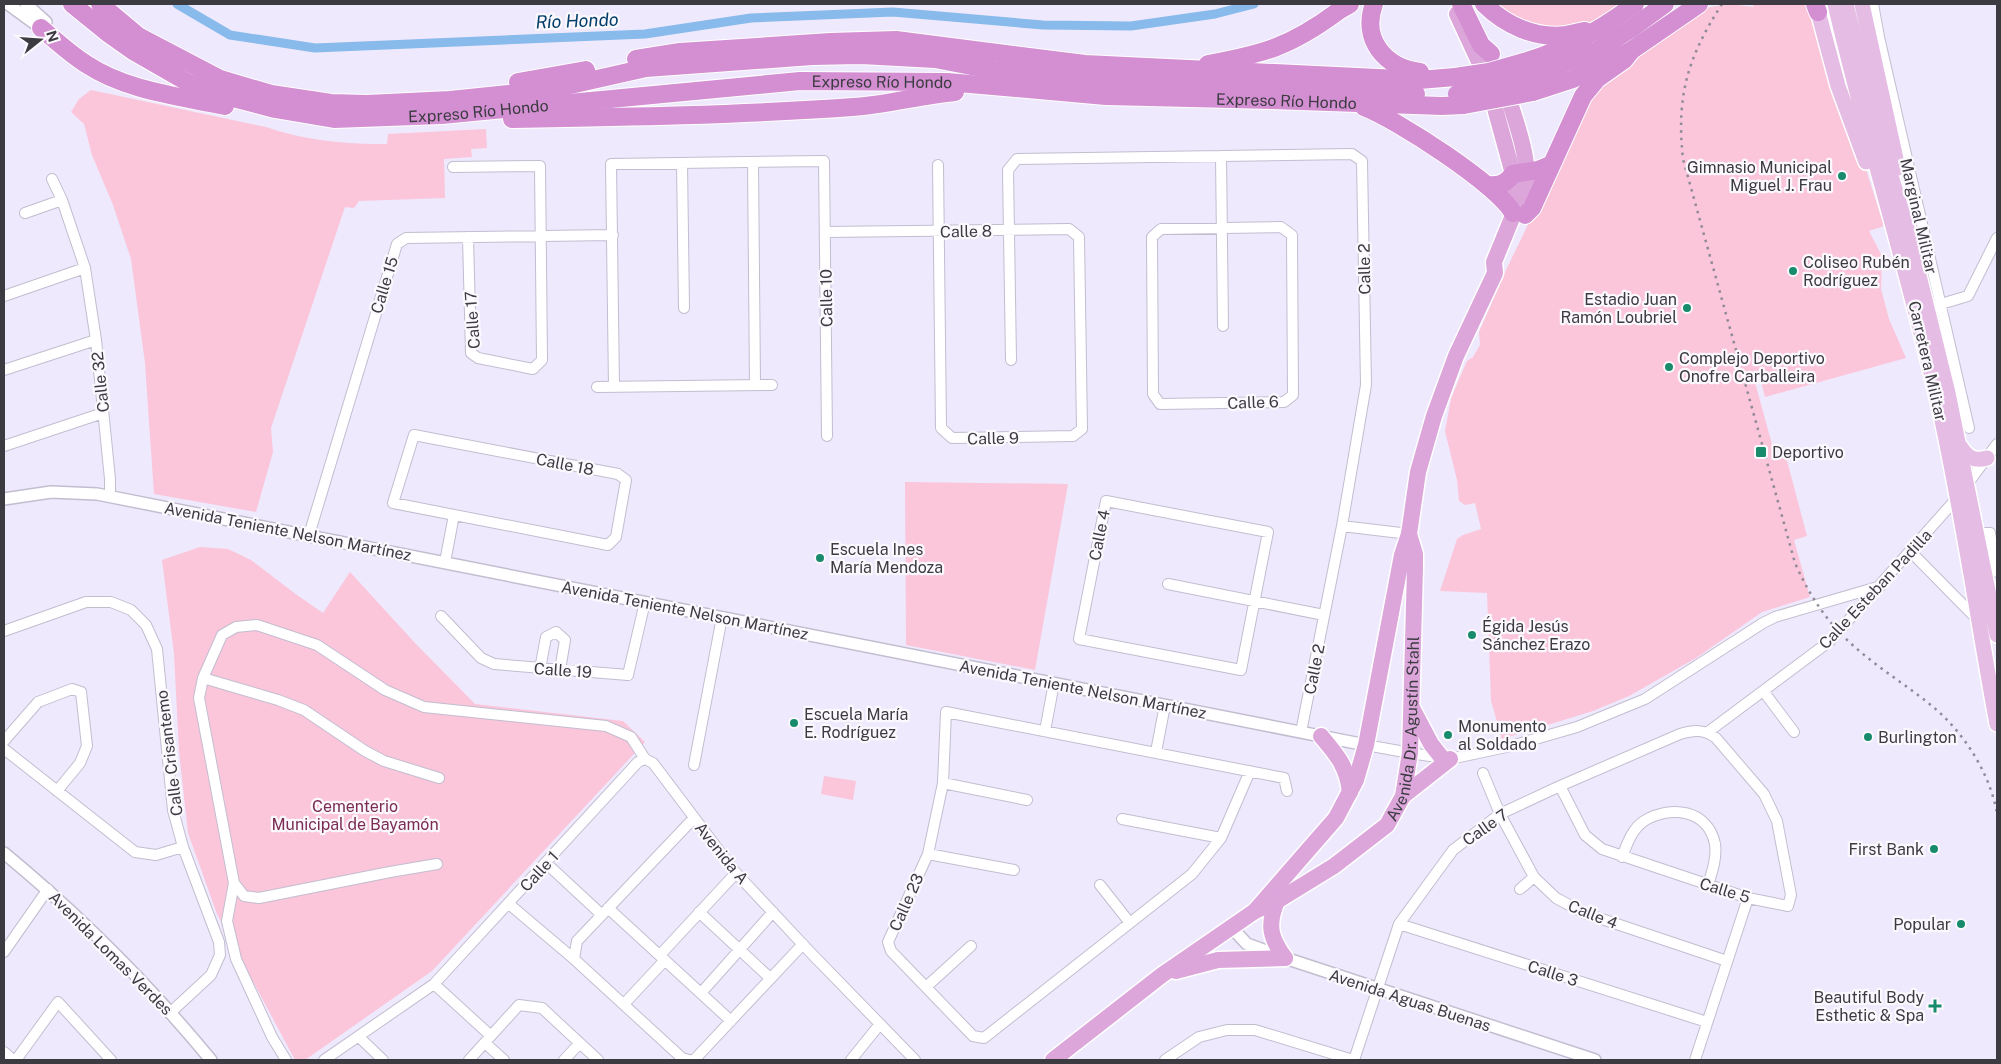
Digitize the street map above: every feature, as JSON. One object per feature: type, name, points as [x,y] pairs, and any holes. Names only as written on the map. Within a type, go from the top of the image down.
[{"type":"highway","name":"Expreso Río Hondo","points":[[72,4],[133,51],[187,82],[214,93],[275,110],[334,119],[442,115],[800,81],[889,80],[947,82],[1106,96],[1442,106],[1458,92],[1488,72],[1529,77],[1573,78],[1632,50],[1699,4]]},
{"type":"highway","points":[[88,4],[157,56],[218,84],[261,99],[293,106],[331,110],[434,107],[698,84],[744,85]]},
{"type":"highway","points":[[100,4],[138,36],[220,79],[271,94],[331,103],[367,104],[450,100],[548,90],[646,68],[812,56],[862,55],[935,59],[992,70],[1101,82],[1286,87],[1422,94],[1458,92]]},
{"type":"highway","name":"Expreso Río Hondo","points":[[110,4],[138,25],[180,51],[228,72],[284,87],[342,93],[484,87],[680,52],[876,40],[929,43],[1048,61],[1140,68],[1420,80],[1458,92],[1529,77],[1549,54],[1598,31],[1629,8]]},
{"type":"highway","points":[[1374,4],[1370,17],[1371,31],[1378,46],[1388,59],[1397,67],[1458,92]]},
{"type":"highway","points":[[1453,4],[1503,107]]},
{"type":"highway","points":[[1461,4],[1481,46],[1491,54],[1503,107]]},
{"type":"highway","points":[[1484,4],[1503,20],[1524,30],[1558,35],[1598,31]]},
{"type":"highway","points":[[1529,77],[1566,61],[1596,51],[1631,29],[1665,4]]},
{"type":"highway","points":[[1140,68],[1157,64],[1208,64],[1256,54],[1295,40],[1345,6]]},
{"type":"highway","points":[[1566,61],[1606,34],[1629,8]]},
{"type":"highway","points":[[44,25],[86,65],[132,85],[284,118],[313,121],[334,119]]},
{"type":"highway","points":[[1352,103],[1398,123],[1487,185],[1519,214],[1532,208],[1583,96],[1597,80],[1624,60],[1632,50]]},
{"type":"highway","points":[[442,115],[497,119],[706,116],[856,107],[930,94],[958,92],[1050,92]]},
{"type":"highway","name":"Avenida Dr. Agustín Stahl","points":[[1255,911],[1336,818],[1356,780],[1366,745],[1402,555],[1408,534],[1418,472],[1434,416],[1456,356],[1495,274],[1503,268],[1529,185],[1520,172],[1503,107]]},
{"type":"highway","points":[[1487,185],[1502,184],[1520,172],[1538,170],[1550,165]]},
{"type":"highway","name":"Avenida Dr. Agustín Stahl","points":[[1053,1060],[1162,975],[1255,911],[1277,901],[1334,866],[1387,825],[1403,796],[1410,753],[1415,554],[1408,534]]},
{"type":"highway","points":[[1403,796],[1446,758],[1431,744],[1411,705]]},
{"type":"highway","points":[[1321,736],[1338,757],[1348,776],[1350,792]]},
{"type":"highway","points":[[1308,882],[1302,870],[1315,842]]},
{"type":"highway","points":[[1277,901],[1271,915],[1271,928],[1274,943],[1285,958]]},
{"type":"highway","points":[[1162,975],[1218,960],[1285,958]]},
{"type":"main road","points":[[1470,4],[1491,54]]},
{"type":"main road","points":[[1817,6],[1838,86],[1885,214],[1901,229]]},
{"type":"main road","points":[[1845,6],[1906,202],[1901,229]]},
{"type":"main road","name":"Carretera Militar","points":[[1845,6],[1858,99],[1928,307],[1968,484],[1984,533],[1997,635]]},
{"type":"main road","name":"Carretera Militar","points":[[1928,307],[1938,404],[1957,498],[1997,724]]},
{"type":"main road","points":[[1960,446],[1966,455],[1973,459],[1993,452]]},
{"type":"street","points":[[8,4],[44,25]]},
{"type":"street","points":[[26,4],[44,25]]},
{"type":"street","name":"Marginal Militar","points":[[1873,4],[1928,307],[1969,428]]},
{"type":"street","name":"Calle 2","points":[[1009,230],[1008,170],[1016,159],[1352,154],[1362,161],[1366,385],[1342,526],[1301,732]]},
{"type":"street","points":[[1221,156],[1224,326]]},
{"type":"street","name":"Calle 10","points":[[753,162],[824,161],[827,436]]},
{"type":"street","points":[[614,386],[611,164],[753,162],[755,385]]},
{"type":"street","points":[[682,163],[684,308]]},
{"type":"street","name":"Calle 9","points":[[938,165],[941,428],[952,438],[1073,436],[1082,429],[1079,262]]},
{"type":"street","points":[[452,167],[540,166],[541,237]]},
{"type":"street","name":"Calle 32","points":[[52,179],[62,200],[85,268],[96,340],[110,479],[110,496]]},
{"type":"street","points":[[25,213],[62,200]]},
{"type":"street","name":"Calle 6","points":[[1281,227],[1292,235],[1294,395],[1284,402],[1160,404],[1154,394],[1152,237],[1161,229],[1222,228],[1281,227]]},
{"type":"street","points":[[1009,230],[1010,360]]},
{"type":"street","name":"Calle 8","points":[[825,232],[1069,230],[1079,237],[1079,262]]},
{"type":"street","name":"Calle 15","points":[[309,535],[396,244],[406,238],[613,235]]},
{"type":"street","name":"Calle 17","points":[[468,237],[471,353],[478,358],[533,369],[542,360],[541,237]]},
{"type":"street","points":[[1928,307],[1968,296],[1997,238]]},
{"type":"street","points":[[4,296],[85,268]]},
{"type":"street","points":[[4,370],[96,340]]},
{"type":"street","points":[[597,387],[772,385]]},
{"type":"street","points":[[4,446],[103,413]]},
{"type":"street","name":"Calle 18","points":[[414,434],[618,474],[626,480],[616,537],[608,545],[454,515],[393,503],[414,434]]},
{"type":"street","name":"Calle Esteban Padilla","points":[[1708,732],[1830,641],[1911,552],[1993,452]]},
{"type":"street","name":"Avenida Teniente Nelson Martínez","points":[[4,499],[51,492],[110,496],[1366,745]]},
{"type":"street","name":"Calle 4","points":[[1106,501],[1268,532],[1254,601],[1241,670],[1079,638],[1106,501]]},
{"type":"street","points":[[445,562],[454,515]]},
{"type":"street","points":[[1342,526],[1408,534]]},
{"type":"street","points":[[1984,533],[1997,572]]},
{"type":"street","points":[[1911,552],[1973,615]]},
{"type":"street","points":[[1168,584],[1324,615]]},
{"type":"street","points":[[1366,745],[1446,758],[1511,746],[1577,727],[1645,699],[1775,617],[1881,586]]},
{"type":"street","name":"Calle Crisantemo","points":[[4,631],[86,602],[111,602],[131,610],[146,625],[157,649],[174,810],[183,847],[219,942],[220,955],[211,975],[171,1012]]},
{"type":"street","name":"Calle 19","points":[[441,616],[481,658],[494,664],[628,675],[646,602]]},
{"type":"street","points":[[694,764],[722,617]]},
{"type":"street","name":"Avenida A","points":[[234,883],[198,698],[203,678],[222,635],[236,627],[257,625],[317,646],[385,690],[424,707],[606,726],[632,737],[646,759],[653,763],[736,872],[880,1024]]},
{"type":"street","points":[[540,668],[546,637],[556,632],[565,640],[560,670]]},
{"type":"street","points":[[203,678],[278,700],[304,710],[384,761],[439,778]]},
{"type":"street","points":[[1045,731],[1054,683]]},
{"type":"street","points":[[4,741],[38,702],[72,689],[82,692],[87,746],[80,763],[57,791]]},
{"type":"street","points":[[1764,692],[1794,732]]},
{"type":"street","points":[[1156,752],[1165,705]]},
{"type":"street","name":"Calle 23","points":[[1250,771],[1221,838],[1192,874],[984,1038],[973,1036],[891,951],[888,942],[928,854],[943,784],[946,712],[1156,752],[1250,771],[1284,778],[1287,791]]},
{"type":"street","name":"Calle 7","points":[[1354,1060],[1399,924],[1453,850],[1500,814],[1560,786],[1680,734],[1692,731],[1708,732]]},
{"type":"street","name":"Calle 5","points":[[1560,786],[1585,835],[1602,849],[1748,898],[1788,906],[1791,895],[1777,821],[1764,794],[1716,738],[1708,732]]},
{"type":"street","points":[[4,749],[135,852],[156,855],[183,847]]},
{"type":"street","name":"Calle 1","points":[[327,1059],[434,984],[638,762],[646,759]]},
{"type":"street","name":"Calle 4","points":[[1483,773],[1500,814],[1534,877],[1556,898],[1584,913],[1727,961]]},
{"type":"street","points":[[943,784],[1027,800]]},
{"type":"street","points":[[1622,857],[1630,836],[1643,822],[1667,811],[1686,811],[1704,824],[1714,842],[1715,858],[1708,885]]},
{"type":"street","points":[[574,959],[577,941],[694,818]]},
{"type":"street","points":[[1122,819],[1221,838]]},
{"type":"street","name":"Avenida Lomas Verdes","points":[[4,853],[48,890],[171,1012],[211,1060]]},
{"type":"street","points":[[928,854],[1014,870]]},
{"type":"street","points":[[546,863],[663,958],[731,1021]]},
{"type":"street","points":[[234,883],[244,896],[259,898],[437,864]]},
{"type":"street","points":[[624,1004],[699,912],[736,872]]},
{"type":"street","points":[[1520,889],[1534,877]]},
{"type":"street","points":[[234,883],[227,921],[236,959],[272,1037],[286,1060]]},
{"type":"street","points":[[1100,885],[1130,923]]},
{"type":"street","points":[[4,952],[48,890]]},
{"type":"street","points":[[1694,1060],[1748,898]]},
{"type":"street","points":[[509,904],[574,959],[682,1058],[689,1060]]},
{"type":"street","points":[[699,912],[770,978]]},
{"type":"street","points":[[701,993],[773,912]]},
{"type":"street","name":"Calle 3","points":[[1399,924],[1707,1022]]},
{"type":"street","name":"Avenida Aguas Buenas","points":[[1232,928],[1247,944],[1285,958],[1377,990],[1595,1060]]},
{"type":"street","points":[[694,1060],[803,944]]},
{"type":"street","points":[[926,987],[971,946]]},
{"type":"street","points":[[434,984],[488,1039],[504,1060]]},
{"type":"street","points":[[4,1052],[14,1060],[58,1002],[111,1060]]},
{"type":"street","points":[[469,1060],[519,1005],[542,1008],[598,1060]]},
{"type":"street","points":[[851,1060],[880,1024],[915,1060]]},
{"type":"street","points":[[1165,1060],[1200,1037],[1227,1030],[1255,1030],[1354,1060]]},
{"type":"street","points":[[359,1037],[383,1060]]},
{"type":"street","points":[[564,1060],[580,1044]]},
{"type":"green space","points":[[1495,4],[1622,4],[1596,20],[1577,26],[1552,28],[1518,21]]},
{"type":"green space","name":"Complejo Deportivo Onofre Carballeira","points":[[1729,4],[1754,7],[1752,4],[1811,4],[1834,96],[1861,154],[1884,226],[1869,231],[1882,256],[1881,289],[1889,319],[1906,358],[1765,397],[1759,374],[1753,375],[1776,459],[1786,457],[1807,536],[1794,540],[1810,597],[1762,612],[1696,658],[1629,696],[1593,711],[1502,739],[1491,701],[1487,593],[1440,591],[1457,539],[1481,529],[1475,503],[1465,505],[1459,501],[1457,480],[1445,431],[1451,399],[1467,361],[1473,357],[1480,345],[1479,332],[1506,270],[1595,86],[1705,8]]},
{"type":"green space","points":[[91,90],[266,127],[280,132],[356,144],[387,144],[388,134],[486,129],[487,148],[471,149],[472,157],[444,159],[445,198],[359,201],[354,208],[345,207],[271,428],[273,452],[256,512],[154,494],[145,363],[131,259],[113,205],[92,155],[84,124],[71,112],[79,99]]},
{"type":"green space","points":[[905,482],[1068,484],[1035,670],[906,645]]},
{"type":"green space","name":"Cementerio Municipal de Bayamón","points":[[200,547],[228,549],[251,560],[323,613],[350,572],[415,643],[475,704],[623,721],[645,742],[432,971],[305,1060],[295,1060],[217,914],[188,833],[179,751],[174,654],[162,560]]},
{"type":"green space","points":[[824,776],[856,781],[853,800],[821,794]]},
{"type":"waterway","name":"Río Hondo","points":[[177,4],[230,35],[315,48],[645,34],[751,18],[893,12],[1043,25],[1131,26],[1215,14],[1254,4]]},
{"type":"railway","points":[[1722,4],[1710,23],[1693,59],[1687,77],[1681,115],[1683,159],[1795,563],[1816,602],[1828,620],[1843,636],[1873,662],[1939,712],[1962,737],[1972,751],[1987,781],[1997,813]]},
{"type":"place","name":"Gimnasio Municipal Miguel J. Frau","points":[[1842,176]]},
{"type":"place","name":"Coliseo Rubén Rodríguez","points":[[1793,271]]},
{"type":"place","name":"Estadio Juan Ramón Loubriel","points":[[1687,308]]},
{"type":"place","name":"Complejo Deportivo Onofre Carballeira","points":[[1669,367]]},
{"type":"place","name":"Deportivo","points":[[1761,452]]},
{"type":"place","name":"Escuela Ines María Mendoza","points":[[820,558]]},
{"type":"place","name":"Égida Jesús Sánchez Erazo","points":[[1472,635]]},
{"type":"place","name":"Escuela María E. Rodríguez","points":[[794,723]]},
{"type":"place","name":"Monumento al Soldado","points":[[1448,735]]},
{"type":"place","name":"Burlington","points":[[1868,737]]},
{"type":"place","name":"First Bank","points":[[1934,849]]},
{"type":"place","name":"Popular","points":[[1961,924]]},
{"type":"place","name":"Beautiful Body Esthetic & Spa","points":[[1935,1006]]}]
